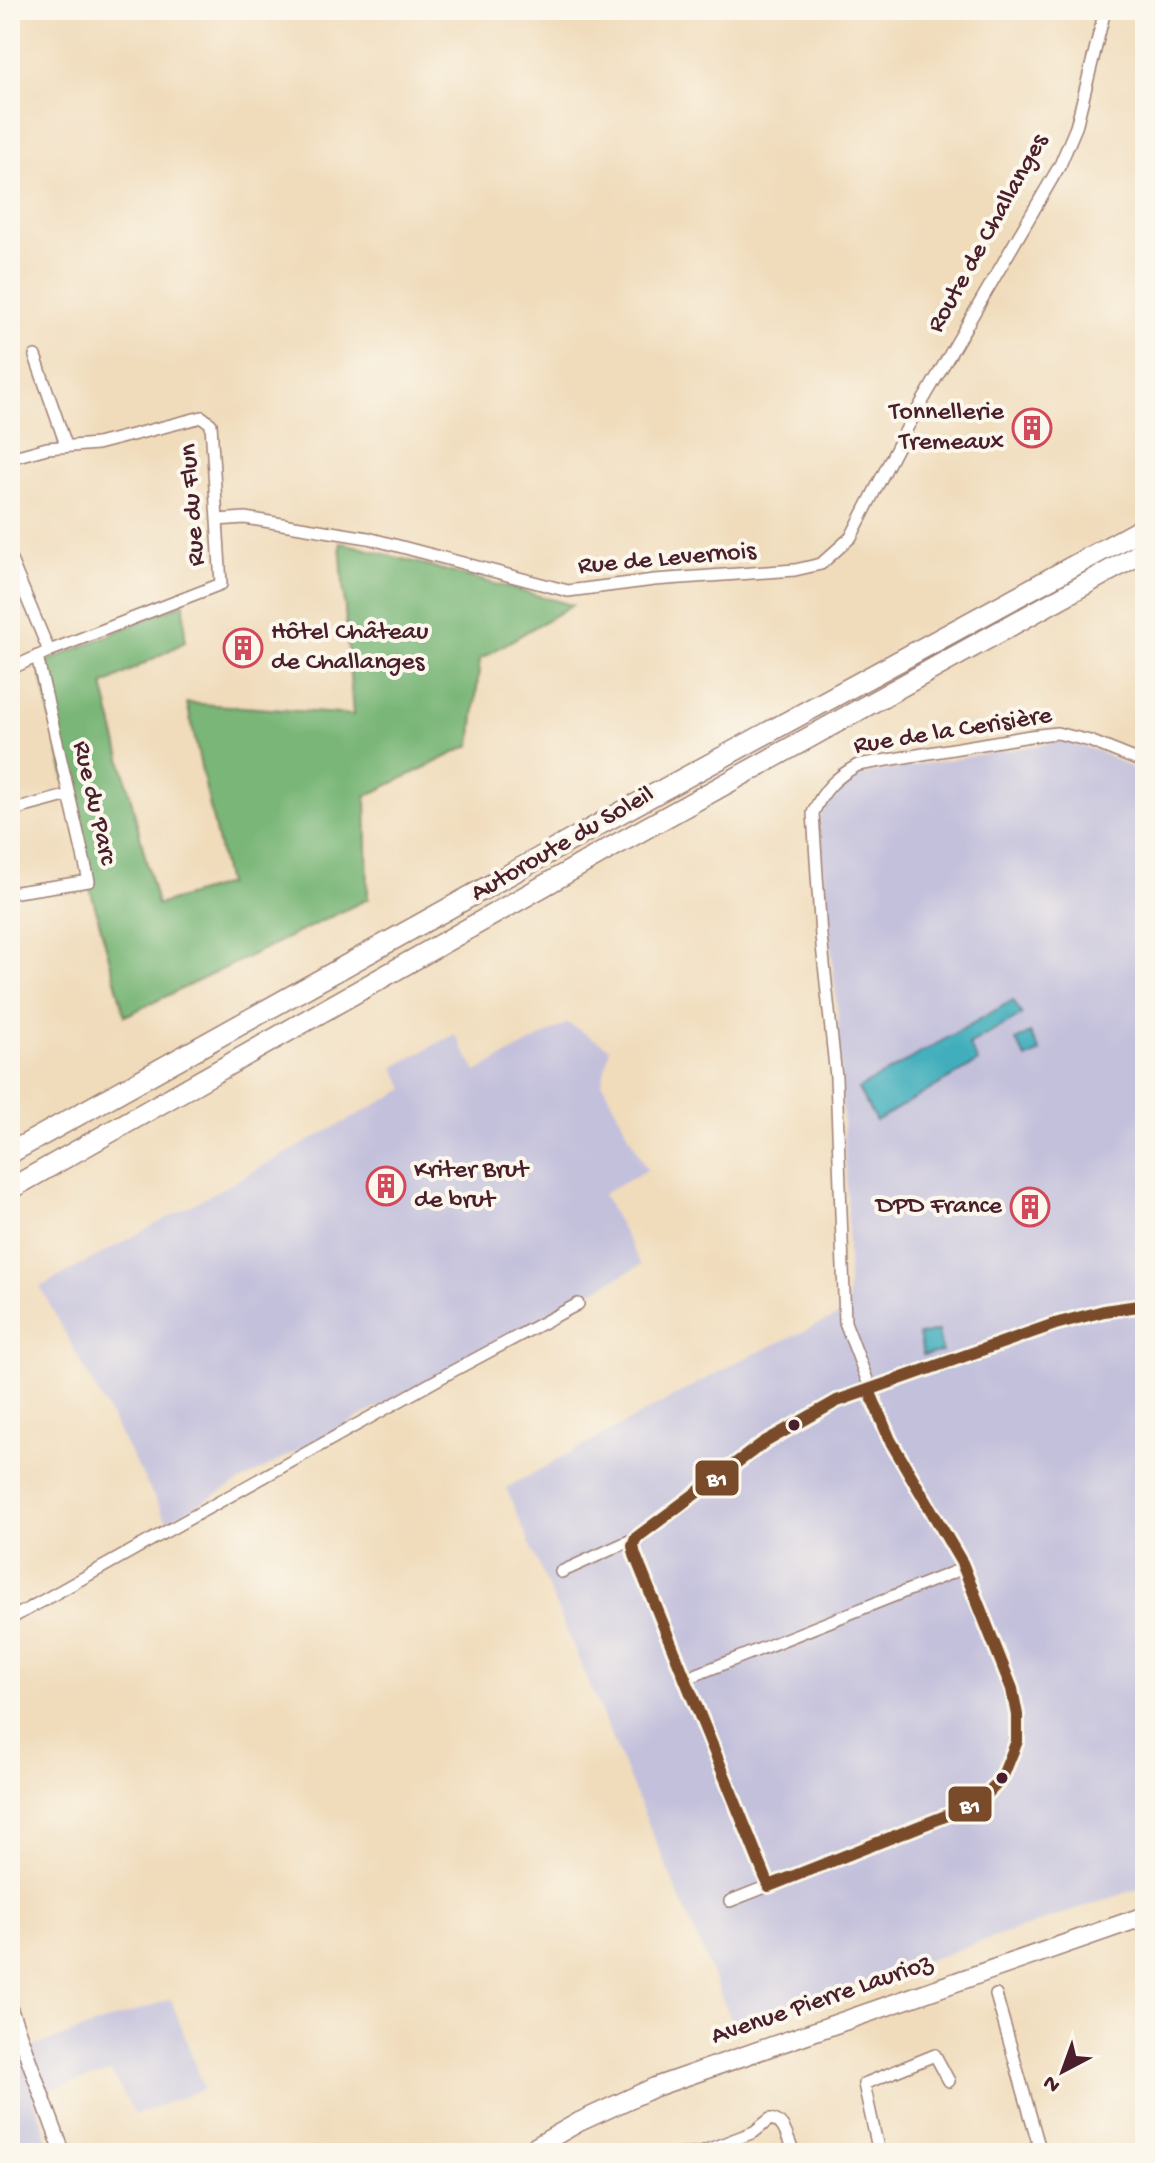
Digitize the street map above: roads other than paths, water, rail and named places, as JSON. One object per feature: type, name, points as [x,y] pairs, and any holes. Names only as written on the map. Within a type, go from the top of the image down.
[{"type":"highway","name":"Autoroute du Soleil","points":[[10,1153],[614,816],[1145,527]]},
{"type":"highway","name":"Autoroute du Soleil","points":[[10,1189],[612,847],[1145,551]]},
{"type":"main road","name":"Avenue Pierre Laurioz","points":[[525,2153],[590,2116],[655,2087],[1145,1916]]},
{"type":"street","name":"Route de Challanges","points":[[907,428],[1060,165],[1076,127],[1105,10]]},
{"type":"street","points":[[10,458],[66,445],[35,356]]},
{"type":"street","name":"Rue du Flun","points":[[49,651],[221,584],[211,424],[202,417],[97,444],[66,445]]},
{"type":"street","name":"Rue de Levernois","points":[[217,520],[245,518],[368,538],[568,591],[654,580],[795,570],[821,564],[851,537],[907,428]]},
{"type":"street","points":[[10,669],[49,651],[11,563]]},
{"type":"street","name":"Rue du Parc","points":[[10,893],[89,881],[37,656]]},
{"type":"street","name":"Rue de la Cerisière","points":[[730,1901],[953,1813],[984,1797],[1002,1778],[1017,1741],[1017,1715],[1012,1689],[964,1568],[890,1440],[845,1322],[836,1077],[821,936],[813,813],[820,797],[837,776],[858,765],[1057,733],[1090,741],[1145,763]]},
{"type":"street","points":[[10,811],[69,795]]},
{"type":"street","points":[[10,1619],[578,1304]]},
{"type":"street","points":[[561,1572],[636,1538],[783,1430],[837,1401],[1055,1324],[1104,1311],[1145,1305]]},
{"type":"street","points":[[636,1538],[633,1546],[635,1555],[769,1886]]},
{"type":"street","points":[[685,1679],[964,1568]]},
{"type":"street","points":[[996,1995],[1041,2153]]},
{"type":"street","points":[[10,2009],[63,2153]]},
{"type":"street","points":[[879,2153],[864,2084],[935,2055],[949,2081]]},
{"type":"street","points":[[699,2153],[724,2148],[754,2132],[770,2119],[782,2125],[794,2153]]},
{"type":"street","points":[[683,2153],[693,2153]]},
{"type":"water","points":[[1013,1000],[1022,1015],[969,1045],[978,1062],[876,1121],[858,1089]]},
{"type":"water","points":[[1030,1033],[1040,1052],[1026,1059],[1016,1041]]},
{"type":"water","points":[[938,1331],[942,1352],[923,1355],[919,1335]]},
{"type":"place","name":"Tonnellerie Tremeaux","points":[[1032,428]]},
{"type":"place","name":"Hôtel Château de Challanges","points":[[243,648]]},
{"type":"place","name":"Kriter Brut de brut","points":[[386,1186]]},
{"type":"place","name":"DPD France","points":[[1030,1207]]}]
